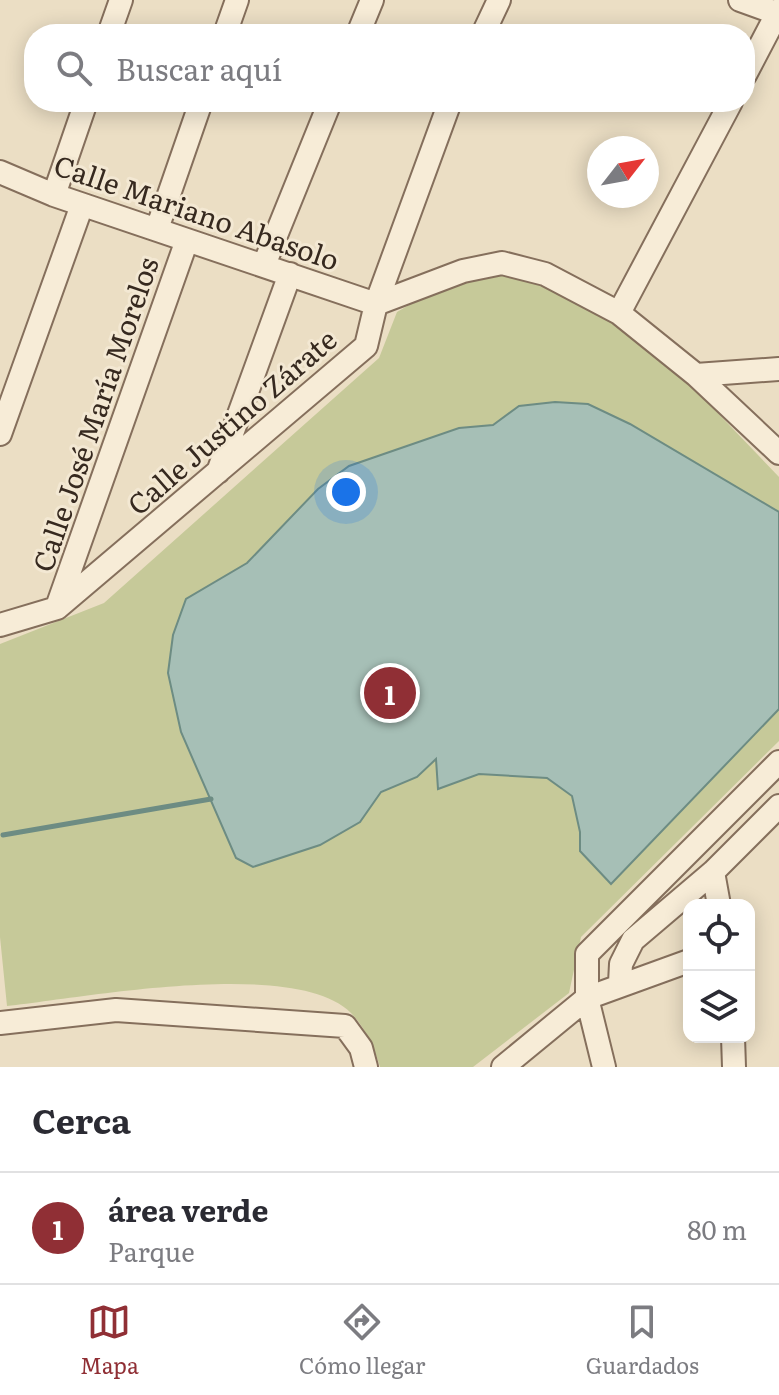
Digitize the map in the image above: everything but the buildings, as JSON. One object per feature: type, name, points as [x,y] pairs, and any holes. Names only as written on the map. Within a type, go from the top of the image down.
[{"type":"street","points":[[113,24],[121,0]]},
{"type":"street","points":[[229,24],[237,0]]},
{"type":"street","points":[[362,24],[372,0]]},
{"type":"street","points":[[488,24],[499,0]]},
{"type":"street","points":[[740,0],[778,13],[755,56]]},
{"type":"street","points":[[54,195],[83,112]]},
{"type":"street","points":[[157,229],[198,112]]},
{"type":"street","points":[[264,265],[326,112]]},
{"type":"street","name":"Calle Justino Zárate","points":[[0,625],[57,608],[366,346],[376,304],[446,112]]},
{"type":"street","points":[[619,313],[726,112]]},
{"type":"street","name":"Calle Mariano Abasolo","points":[[0,172],[82,205],[376,304]]},
{"type":"street","points":[[0,434],[82,205]]},
{"type":"street","name":"Calle José María Morelos","points":[[57,608],[187,240]]},
{"type":"street","points":[[376,304],[463,271],[502,263],[545,274],[619,313],[696,375],[779,453]]},
{"type":"street","points":[[217,475],[290,274]]},
{"type":"street","points":[[696,375],[779,369]]},
{"type":"street","points":[[604,1067],[587,998],[587,954],[779,762]]},
{"type":"street","points":[[620,983],[621,964],[633,940],[713,872],[779,806]]},
{"type":"street","points":[[713,872],[718,899]]},
{"type":"street","points":[[503,1067],[587,998],[620,983],[683,963]]},
{"type":"street","points":[[0,1023],[116,1010],[345,1026],[364,1057]]},
{"type":"street","points":[[733,1043],[734,1067]]},
{"type":"green space","points":[[481,272],[516,274],[573,294],[665,358],[779,477],[779,741],[581,937],[569,993],[473,1067],[380,1067],[369,1038],[351,1013],[323,996],[284,987],[238,984],[186,986],[7,1006],[0,937],[0,644],[104,603],[379,358],[397,312],[426,295]]},
{"type":"water","points":[[555,402],[588,404],[630,424],[779,512],[779,709],[611,884],[580,851],[580,832],[572,796],[547,778],[479,774],[438,789],[436,759],[417,777],[381,792],[360,822],[320,845],[253,867],[236,858],[181,732],[168,673],[173,635],[186,599],[247,563],[318,489],[349,466],[459,428],[493,425],[519,406]]},
{"type":"waterway","points":[[3,835],[211,799]]},
{"type":"place","name":"área verde","points":[[390,693]]}]
